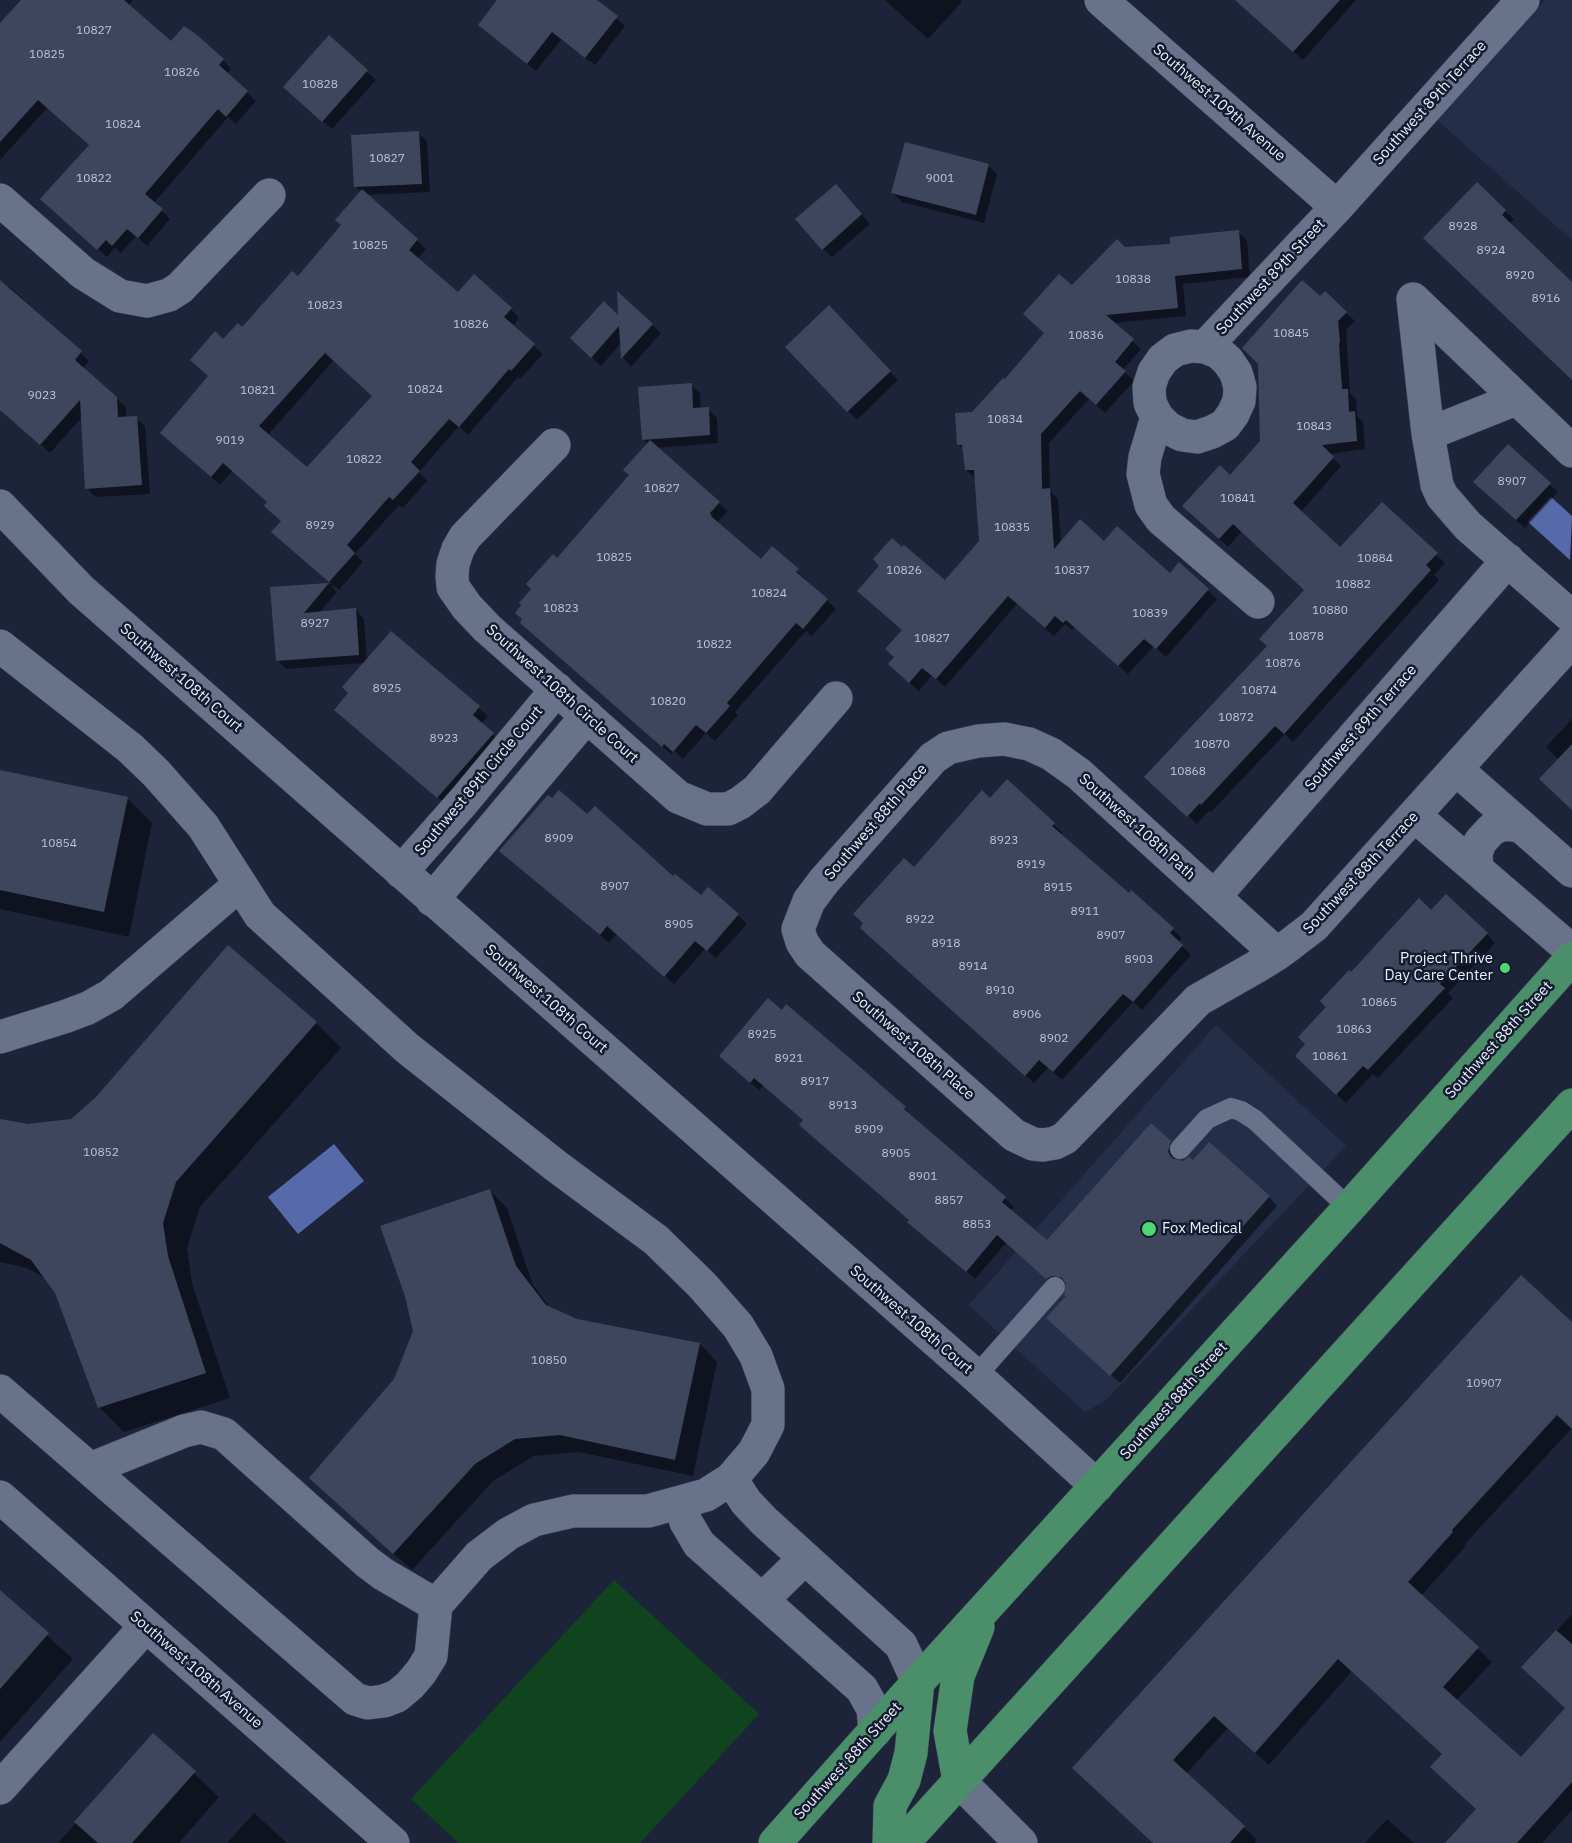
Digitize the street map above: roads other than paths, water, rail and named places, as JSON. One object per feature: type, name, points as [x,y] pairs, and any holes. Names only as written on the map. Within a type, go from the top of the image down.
[{"type":"main road","name":"Southwest 88th Street","points":[[775,1843],[918,1682],[1350,1208],[1572,958]]},
{"type":"main road","points":[[903,1843],[1572,1105]]},
{"type":"main road","points":[[959,1781],[950,1731],[958,1676],[984,1611]]},
{"type":"main road","points":[[889,1843],[890,1806],[904,1780],[911,1753],[918,1682]]},
{"type":"street","name":"Southwest 109th Avenue","points":[[1101,0],[1337,207]]},
{"type":"street","name":"Southwest 89th Terrace","points":[[1337,207],[1523,0]]},
{"type":"street","points":[[0,200],[83,273],[120,296],[147,300],[169,295],[180,288],[269,195]]},
{"type":"street","name":"Southwest 89th Street","points":[[1205,347],[1337,207]]},
{"type":"street","points":[[1572,451],[1413,299],[1428,434],[1437,485],[1442,496],[1468,526],[1572,617]]},
{"type":"street","name":"Southwest 89th Street","points":[[1191,346],[1205,347],[1218,352],[1236,373],[1240,387],[1239,401],[1225,425],[1197,437],[1182,435],[1168,428],[1157,417],[1150,402],[1149,387],[1154,372],[1163,359],[1175,350],[1191,346]]},
{"type":"street","points":[[1428,434],[1516,399]]},
{"type":"street","points":[[1157,417],[1145,457],[1143,474],[1151,505],[1161,519],[1258,602]]},
{"type":"street","name":"Southwest 108th Circle Court","points":[[554,445],[465,537],[453,564],[453,587],[487,628],[678,797],[707,809],[728,809],[740,804],[757,790],[836,698]]},
{"type":"street","name":"Southwest 108th Court","points":[[0,506],[81,590],[975,1376],[1097,1486]]},
{"type":"street","name":"Southwest 89th Terrace","points":[[1214,897],[1508,560]]},
{"type":"street","name":"Southwest 88th Terrace","points":[[1043,1145],[1065,1138],[1198,1000],[1277,954],[1314,926],[1572,640]]},
{"type":"street","points":[[0,646],[130,748],[156,773],[203,826],[260,915],[407,1048],[556,1166],[656,1240],[702,1285],[738,1326],[756,1356],[768,1389],[768,1425],[754,1452],[731,1479],[706,1495],[648,1511],[573,1511],[534,1520],[508,1534],[479,1556],[436,1605],[431,1656],[410,1685],[384,1701],[368,1703],[355,1699],[0,1391]]},
{"type":"street","name":"Southwest 89th Circle Court","points":[[401,872],[557,689]]},
{"type":"street","points":[[432,900],[587,716]]},
{"type":"street","name":"Southwest 108th Path","points":[[978,741],[1004,739],[1029,744],[1051,754],[1104,796],[1277,954]]},
{"type":"street","name":"Southwest 88th Place","points":[[798,929],[809,901],[824,881],[933,758],[948,748],[978,741]]},
{"type":"street","points":[[1456,769],[1572,871]]},
{"type":"street","points":[[463,802],[492,829]]},
{"type":"street","points":[[1415,816],[1572,951]]},
{"type":"street","points":[[1477,869],[1476,854],[1479,842],[1492,829],[1504,824],[1521,826]]},
{"type":"street","points":[[0,1037],[80,1011],[111,996],[239,885]]},
{"type":"street","name":"Southwest 108th Place","points":[[798,929],[802,942],[810,954],[1014,1135],[1043,1145]]},
{"type":"street","points":[[90,1469],[184,1431],[201,1427],[224,1434],[367,1562],[436,1605]]},
{"type":"street","points":[[731,1479],[746,1502],[901,1645],[918,1682]]},
{"type":"street","name":"Southwest 108th Avenue","points":[[0,1497],[393,1843]]},
{"type":"street","points":[[680,1503],[686,1522],[699,1544],[862,1689],[873,1709],[876,1731]]},
{"type":"street","points":[[762,1600],[805,1558]]},
{"type":"street","points":[[0,1788],[146,1626]]},
{"type":"street","points":[[959,1781],[1021,1843]]},
{"type":"lane","points":[[1180,1149],[1207,1119],[1231,1108],[1241,1111],[1255,1120],[1350,1208]]},
{"type":"lane","points":[[975,1376],[1055,1287]]},
{"type":"water","points":[[1551,497],[1572,516],[1570,560],[1528,522]]},
{"type":"water","points":[[334,1144],[364,1181],[298,1234],[268,1197]]},
{"type":"place","name":"Project Thrive Day Care Center","points":[[1505,968]]},
{"type":"place","name":"Fox Medical","points":[[1149,1229]]}]
